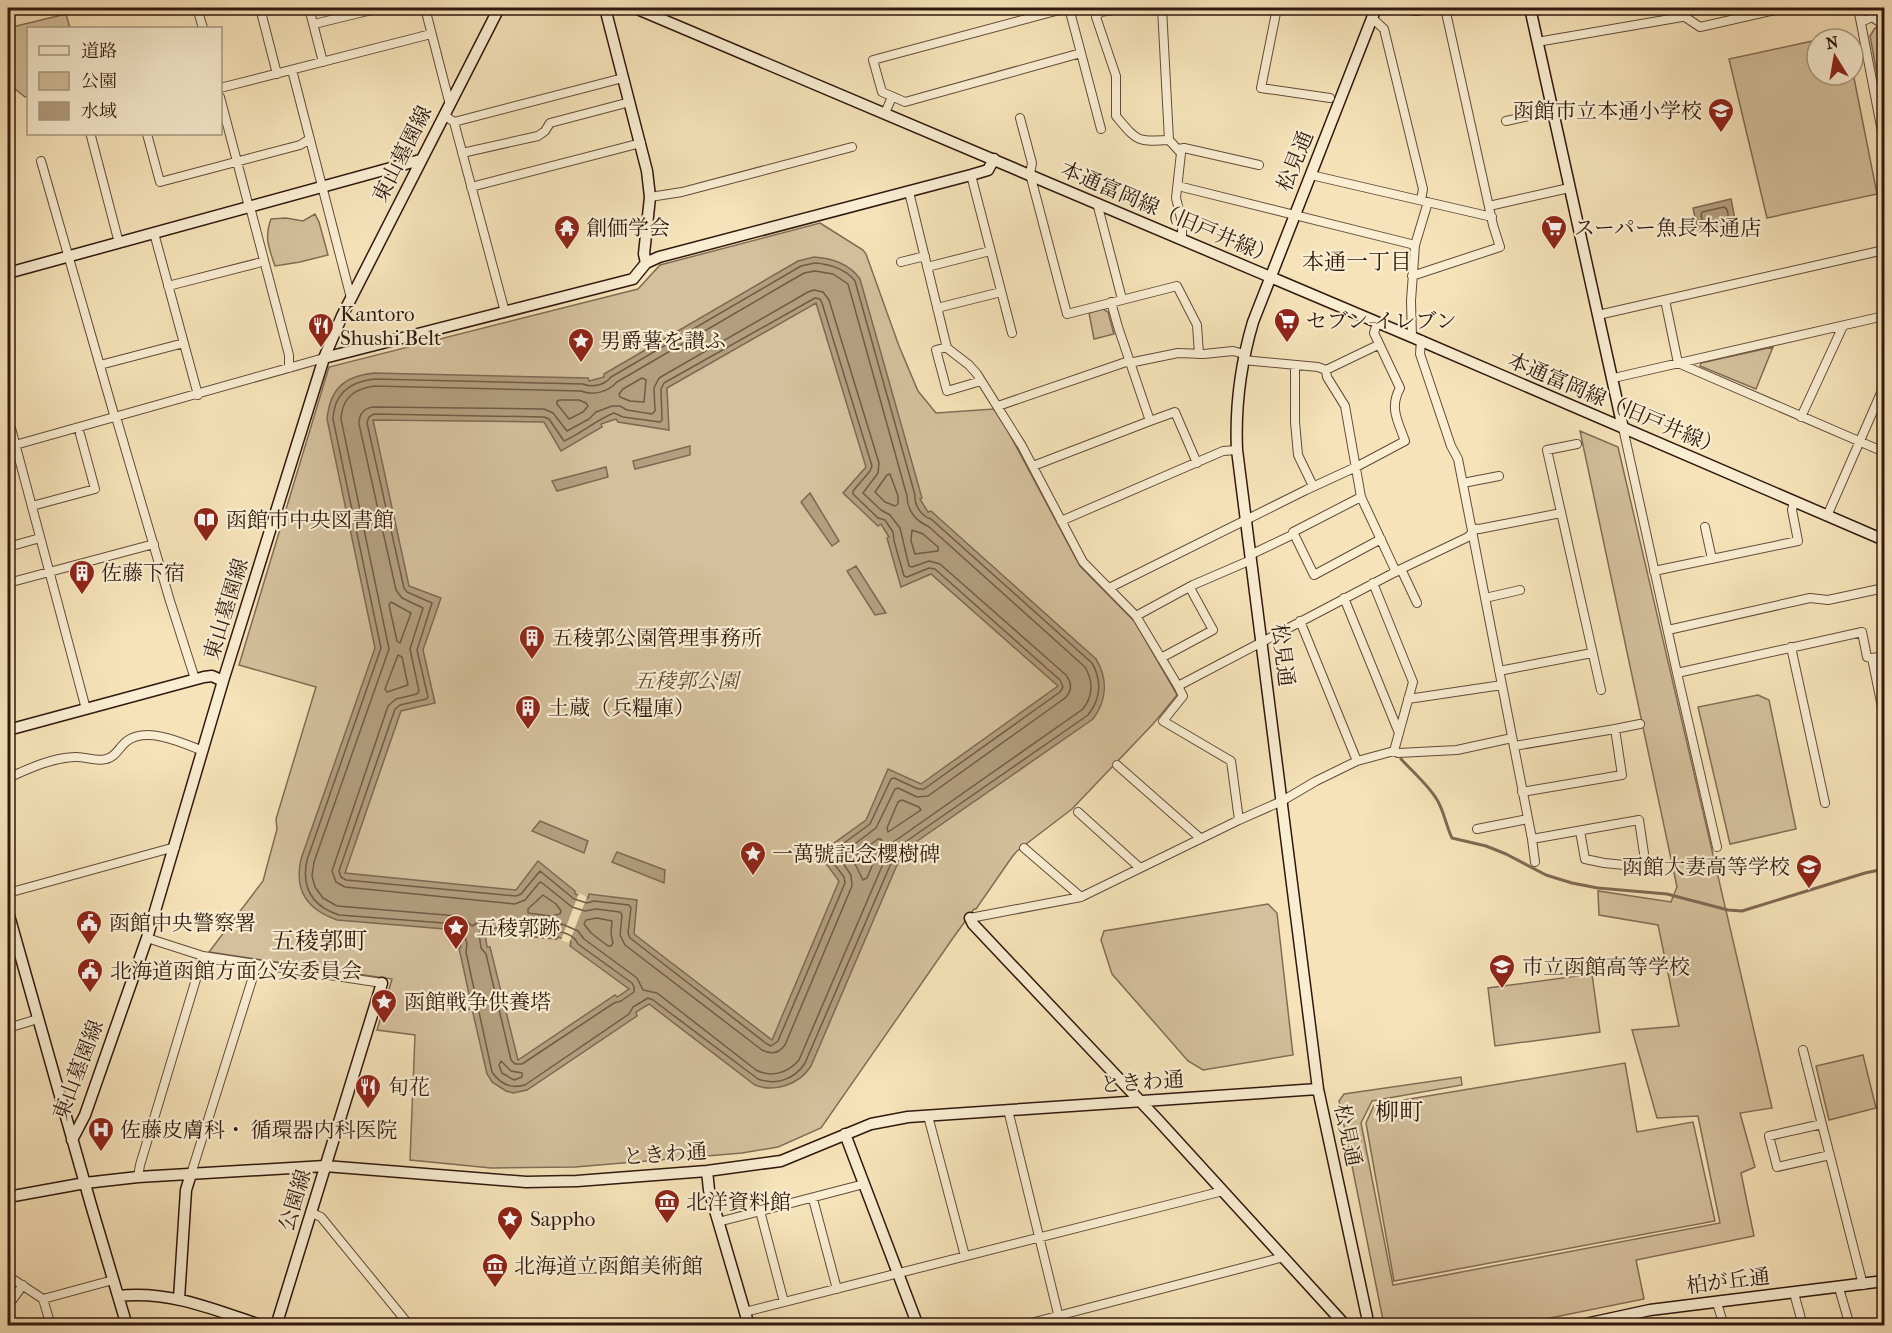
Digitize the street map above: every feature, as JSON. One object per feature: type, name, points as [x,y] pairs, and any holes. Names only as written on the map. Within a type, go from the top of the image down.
[{"type":"street","points":[[197,8],[202,27]]},
{"type":"street","points":[[260,8],[277,74]]},
{"type":"street","points":[[309,8],[323,62]]},
{"type":"street","points":[[314,24],[380,8]]},
{"type":"street","points":[[425,8],[450,114],[505,312]]},
{"type":"street","name":"東山墓園線","points":[[72,1140],[85,1115],[147,938],[324,358],[351,298],[420,160],[450,114],[499,8]]},
{"type":"street","points":[[605,8],[647,171],[650,197],[644,254],[646,263]]},
{"type":"street","name":"本通富岡線（旧戸井線）","points":[[635,8],[1030,174],[1884,540]]},
{"type":"street","points":[[1082,53],[905,102],[882,92],[873,60],[1068,8],[1082,53],[1101,129]]},
{"type":"street","points":[[1125,8],[1099,10],[1096,17],[1116,76],[1116,116],[1134,138],[1149,141],[1169,140]]},
{"type":"street","points":[[1162,8],[1169,140],[1181,153],[1176,198],[1182,222],[1182,240]]},
{"type":"street","points":[[1277,8],[1261,88],[1330,98]]},
{"type":"street","points":[[1397,8],[1417,11],[1433,8]]},
{"type":"street","points":[[1412,276],[1500,247],[1445,8]]},
{"type":"street","points":[[1530,8],[1717,848]]},
{"type":"street","points":[[1680,8],[1682,17]]},
{"type":"street","points":[[1537,42],[1682,17],[1700,27],[1784,8]]},
{"type":"street","points":[[1857,8],[1884,142]]},
{"type":"street","points":[[1861,22],[1872,17],[1878,8]]},
{"type":"street","points":[[1374,13],[1384,29],[1423,189],[1424,201],[1415,245],[1412,276],[1416,339],[1451,446],[1458,459],[1535,862]]},
{"type":"street","name":"松見通","points":[[1369,1326],[1318,1089],[1237,450],[1236,418],[1244,357],[1253,322],[1374,13]]},
{"type":"street","points":[[1872,17],[1884,25]]},
{"type":"street","points":[[222,88],[431,34]]},
{"type":"street","points":[[292,70],[351,298]]},
{"type":"street","points":[[450,114],[623,78]]},
{"type":"street","points":[[885,113],[892,97]]},
{"type":"street","points":[[462,153],[538,136],[550,123],[630,102]]},
{"type":"street","points":[[222,105],[289,355],[290,368]]},
{"type":"street","points":[[1506,121],[1552,111]]},
{"type":"street","points":[[1020,118],[1032,163],[1030,174],[1067,314],[1177,286],[1197,325],[1198,354]]},
{"type":"street","points":[[147,135],[160,182],[300,144],[310,139]]},
{"type":"street","points":[[91,136],[118,243]]},
{"type":"street","points":[[471,187],[641,143]]},
{"type":"street","points":[[650,197],[682,192],[852,147]]},
{"type":"street","points":[[1178,149],[1184,148],[1259,165]]},
{"type":"street","points":[[11,446],[324,358],[633,279],[646,263],[659,257],[971,175],[988,170],[994,159]]},
{"type":"street","points":[[8,273],[420,160]]},
{"type":"street","points":[[41,161],[115,418],[195,679]]},
{"type":"street","points":[[971,175],[1012,333]]},
{"type":"street","points":[[1311,175],[1492,217]]},
{"type":"street","points":[[1178,186],[1415,245]]},
{"type":"street","points":[[1489,206],[1569,188]]},
{"type":"street","points":[[909,192],[947,347],[969,365],[981,381],[1033,466],[1083,562],[1136,616],[1178,686],[1183,696],[1163,721],[1231,762],[1239,820]]},
{"type":"street","points":[[1097,203],[1122,299]]},
{"type":"street","points":[[154,233],[198,394]]},
{"type":"street","points":[[1598,315],[1884,250]]},
{"type":"street","points":[[927,267],[990,251]]},
{"type":"street","points":[[901,262],[925,256]]},
{"type":"street","points":[[168,286],[258,263]]},
{"type":"street","points":[[937,308],[1001,292]]},
{"type":"street","points":[[1665,300],[1678,363]]},
{"type":"street","points":[[1111,302],[1150,421]]},
{"type":"street","points":[[1618,377],[1884,316]]},
{"type":"street","points":[[1108,588],[1405,441],[1394,408],[1395,398],[1400,388],[1378,345],[1374,333],[1377,323]]},
{"type":"street","points":[[1802,417],[1843,326]]},
{"type":"street","points":[[100,365],[184,343]]},
{"type":"street","points":[[998,406],[1129,362],[1178,353],[1233,351],[1244,357],[1326,370],[1378,345]]},
{"type":"street","points":[[947,347],[936,350],[946,391],[981,381]]},
{"type":"street","points":[[1678,363],[1884,452]]},
{"type":"street","points":[[1295,365],[1295,422],[1298,455],[1313,486]]},
{"type":"street","points":[[1326,370],[1327,377],[1345,406],[1362,497],[1381,539],[1417,603]]},
{"type":"street","points":[[1827,516],[1884,386]]},
{"type":"street","points":[[1033,466],[1175,412],[1197,463]]},
{"type":"street","points":[[8,417],[11,446],[32,506],[87,709]]},
{"type":"street","points":[[32,506],[95,489],[80,434]]},
{"type":"street","points":[[1577,444],[1547,450],[1601,690]]},
{"type":"street","points":[[1061,521],[1223,452],[1237,450]]},
{"type":"street","points":[[1463,483],[1499,476]]},
{"type":"street","points":[[1136,616],[1241,563],[1294,534],[1293,532],[1362,497]]},
{"type":"street","points":[[1654,570],[1798,541],[1792,510],[1794,502]]},
{"type":"street","points":[[1472,530],[1561,513]]},
{"type":"street","points":[[1705,527],[1712,559]]},
{"type":"street","points":[[1178,686],[1398,570],[1468,537],[1472,530]]},
{"type":"street","points":[[1294,534],[1314,575],[1381,539]]},
{"type":"street","points":[[8,547],[40,538]]},
{"type":"street","points":[[8,583],[154,543]]},
{"type":"street","points":[[1373,583],[1413,682],[1394,751]]},
{"type":"street","points":[[1161,658],[1213,630],[1190,588]]},
{"type":"street","points":[[1668,630],[1810,598],[1828,600],[1884,588]]},
{"type":"street","points":[[1485,598],[1521,591]]},
{"type":"street","points":[[1344,598],[1399,733]]},
{"type":"street","points":[[1300,621],[1357,761]]},
{"type":"street","points":[[1677,673],[1862,632],[1867,657],[1884,656]]},
{"type":"street","points":[[1791,647],[1826,803]]},
{"type":"street","points":[[1499,671],[1592,653]]},
{"type":"street","points":[[1872,658],[1884,717]]},
{"type":"street","points":[[8,730],[195,679],[212,676],[224,681]]},
{"type":"street","points":[[1408,699],[1502,685]]},
{"type":"street","points":[[1346,1326],[973,924],[970,918],[1081,897],[1200,838],[1282,801],[1316,780],[1357,761],[1394,751],[1398,753],[1457,750],[1640,724]]},
{"type":"street","points":[[1522,792],[1622,775],[1614,729]]},
{"type":"street","points":[[8,778],[36,766],[72,757],[99,760],[110,758],[127,741],[143,736],[163,736],[203,751]]},
{"type":"street","points":[[1117,765],[1200,838]]},
{"type":"street","points":[[1078,812],[1140,868]]},
{"type":"street","points":[[1477,829],[1528,819]]},
{"type":"street","points":[[1532,839],[1638,820],[1646,867],[1585,859],[1580,831]]},
{"type":"street","points":[[8,893],[175,847]]},
{"type":"street","points":[[1024,848],[1081,897]]},
{"type":"street","points":[[8,912],[127,1326]]},
{"type":"street","points":[[147,938],[203,956],[382,983]]},
{"type":"street","points":[[138,1178],[203,956]]},
{"type":"street","points":[[179,1299],[186,1190],[257,964]]},
{"type":"street","name":"公園線","points":[[276,1326],[382,983]]},
{"type":"street","points":[[8,1028],[38,1019]]},
{"type":"street","points":[[1803,1050],[1863,1285]]},
{"type":"street","name":"ときわ通","points":[[8,1197],[85,1183],[326,1166],[526,1182],[577,1181],[707,1171],[781,1161],[845,1134],[886,1120],[1318,1089]]},
{"type":"street","points":[[1882,1092],[1884,1102]]},
{"type":"street","points":[[1008,1110],[1061,1326]]},
{"type":"street","points":[[928,1116],[965,1256]]},
{"type":"street","points":[[1822,1124],[1769,1136],[1777,1167],[1830,1155]]},
{"type":"street","points":[[845,1134],[918,1326]]},
{"type":"street","points":[[707,1171],[709,1190],[749,1326]]},
{"type":"street","points":[[718,1222],[864,1184]]},
{"type":"street","points":[[745,1312],[1223,1191]]},
{"type":"street","points":[[813,1198],[837,1289]]},
{"type":"street","points":[[760,1211],[784,1302]]},
{"type":"street","points":[[312,1213],[321,1216],[410,1326]]},
{"type":"street","points":[[1019,1326],[1284,1257]]},
{"type":"street","points":[[8,1275],[43,1299],[51,1326]]},
{"type":"street","points":[[43,1299],[113,1280]]},
{"type":"street","name":"柏が丘通","points":[[1576,1326],[1619,1321],[1650,1310],[1884,1281]]},
{"type":"street","points":[[8,1306],[23,1285]]},
{"type":"street","points":[[1839,1288],[1850,1326]]},
{"type":"street","points":[[118,1296],[138,1293],[179,1299],[263,1326]]},
{"type":"street","points":[[1794,1293],[1803,1326]]},
{"type":"street","points":[[1717,1303],[1724,1326]]},
{"type":"green space","points":[[66,14],[70,27],[27,27],[27,96],[25,97],[9,84],[8,80],[8,28]]},
{"type":"green space","points":[[1879,27],[1884,31],[1884,112],[1870,36],[1875,28]]},
{"type":"green space","points":[[1805,43],[1805,87],[1856,87],[1877,194],[1767,218],[1729,59]]},
{"type":"green space","points":[[315,214],[328,255],[275,266],[268,237],[271,219],[286,218],[303,221]]},
{"type":"green space","name":"五稜郭公園","points":[[820,223],[866,254],[918,391],[936,413],[994,409],[1080,566],[1135,622],[1177,695],[1153,724],[1072,809],[1012,857],[821,1128],[778,1147],[742,1153],[575,1167],[491,1168],[410,1160],[415,1035],[377,1030],[392,979],[209,952],[263,881],[277,829],[276,819],[316,687],[239,665],[329,367],[638,289],[660,265]]},
{"type":"green space","points":[[1103,309],[1108,312],[1114,334],[1094,339],[1089,313]]},
{"type":"green space","points":[[1773,347],[1756,389],[1700,366],[1701,363]]},
{"type":"green space","points":[[1580,431],[1618,447],[1772,1108],[1740,1113],[1755,1167],[1741,1173],[1754,1236],[1636,1260],[1644,1299],[1515,1325],[1384,1325],[1339,1101],[1344,1094],[1461,1077],[1462,1085],[1372,1101],[1361,1123],[1393,1285],[1720,1223],[1698,1116],[1657,1118],[1632,1030],[1679,1026],[1658,925],[1599,915],[1598,891],[1671,902],[1677,887]]},
{"type":"green space","points":[[1758,695],[1769,700],[1796,829],[1730,844],[1698,707]]},
{"type":"green space","points":[[1268,904],[1277,913],[1293,1055],[1203,1070],[1188,1061],[1112,974],[1101,940],[1104,931]]},
{"type":"green space","points":[[1592,974],[1600,1032],[1495,1046],[1488,988]]},
{"type":"green space","points":[[1863,1055],[1876,1108],[1829,1120],[1816,1066]]},
{"type":"green space","points":[[1625,1063],[1637,1132],[1693,1122],[1715,1221],[1394,1281],[1366,1123],[1374,1105]]},
{"type":"water","points":[[1731,199],[1736,224],[1698,232],[1693,208]]},
{"type":"water","points":[[814,257],[833,260],[851,269],[860,279],[922,498],[920,499],[928,512],[931,511],[1096,659],[1104,682],[1101,704],[1093,719],[903,851],[811,1066],[794,1082],[771,1088],[755,1085],[649,1004],[636,1012],[637,1016],[527,1090],[513,1093],[506,1091],[492,1082],[487,1074],[472,1009],[459,1011],[458,1007],[471,1003],[457,930],[337,920],[327,916],[311,904],[301,889],[299,870],[301,859],[375,648],[327,419],[331,400],[340,386],[347,381],[354,377],[374,373],[588,378],[589,381],[604,377],[604,374],[798,261]],"holes":[[[816,303],[866,467],[843,493],[878,526],[881,524],[889,537],[887,538],[901,587],[931,574],[1058,686],[921,784],[888,769],[866,820],[819,854],[839,881],[772,1040],[634,934],[637,900],[589,894],[588,898],[575,894],[575,891],[538,861],[516,890],[345,873],[401,711],[435,703],[423,650],[441,598],[409,586],[373,420],[544,422],[561,451],[602,427],[601,424],[616,419],[618,422],[669,430],[667,388]],[[485,933],[557,939],[558,937],[571,942],[570,946],[629,989],[617,997],[615,995],[518,1060]]]},
{"type":"water","points":[[690,446],[690,455],[635,469],[633,461]]},
{"type":"water","points":[[606,467],[608,477],[557,491],[552,481]]},
{"type":"water","points":[[810,493],[839,541],[832,546],[801,502]]},
{"type":"water","points":[[856,566],[886,613],[875,615],[847,571]]},
{"type":"water","points":[[540,821],[588,841],[584,853],[532,831]]},
{"type":"water","points":[[617,852],[665,870],[664,883],[612,862]]},
{"type":"pier","points":[[579,893],[587,897],[569,943],[561,940]]},
{"type":"waterway","points":[[1401,759],[1436,798],[1452,838],[1486,846],[1546,875],[1572,883],[1598,888],[1667,894],[1728,910],[1742,911],[1884,869]]},
{"type":"place","name":"函館市立本通小学校","points":[[1721,134]]},
{"type":"place","name":"創価学会","points":[[567,251]]},
{"type":"place","name":"スーパー魚長本通店","points":[[1554,251]]},
{"type":"place","name":"セブン-イレブン","points":[[1287,344]]},
{"type":"place","name":"Kantoro Shushi Belt","points":[[321,349]]},
{"type":"place","name":"男爵薯を讃ふ","points":[[581,364]]},
{"type":"place","name":"函館市中央図書館","points":[[206,543]]},
{"type":"place","name":"佐藤下宿","points":[[82,596]]},
{"type":"place","name":"五稜郭公園管理事務所","points":[[532,661]]},
{"type":"place","name":"土蔵（兵糧庫）","points":[[528,731]]},
{"type":"place","name":"一萬號記念櫻樹碑","points":[[753,877]]},
{"type":"place","name":"函館大妻高等学校","points":[[1809,890]]},
{"type":"place","name":"函館中央警察署","points":[[89,946]]},
{"type":"place","name":"五稜郭跡","points":[[456,951]]},
{"type":"place","name":"市立函館高等学校","points":[[1502,990]]},
{"type":"place","name":"北海道函館方面公安委員会","points":[[90,994]]},
{"type":"place","name":"函館戦争供養塔","points":[[384,1025]]},
{"type":"place","name":"旬花","points":[[368,1110]]},
{"type":"place","name":"佐藤皮膚科・ 循環器内科医院","points":[[101,1153]]},
{"type":"place","name":"北洋資料館","points":[[667,1225]]},
{"type":"place","name":"Sappho","points":[[510,1242]]},
{"type":"place","name":"北海道立函館美術館","points":[[495,1289]]},
{"type":"district","name":"本通一丁目","points":[[1357,262]]},
{"type":"district","name":"五稜郭町","points":[[319,941]]},
{"type":"district","name":"柳町","points":[[1399,1112]]}]
